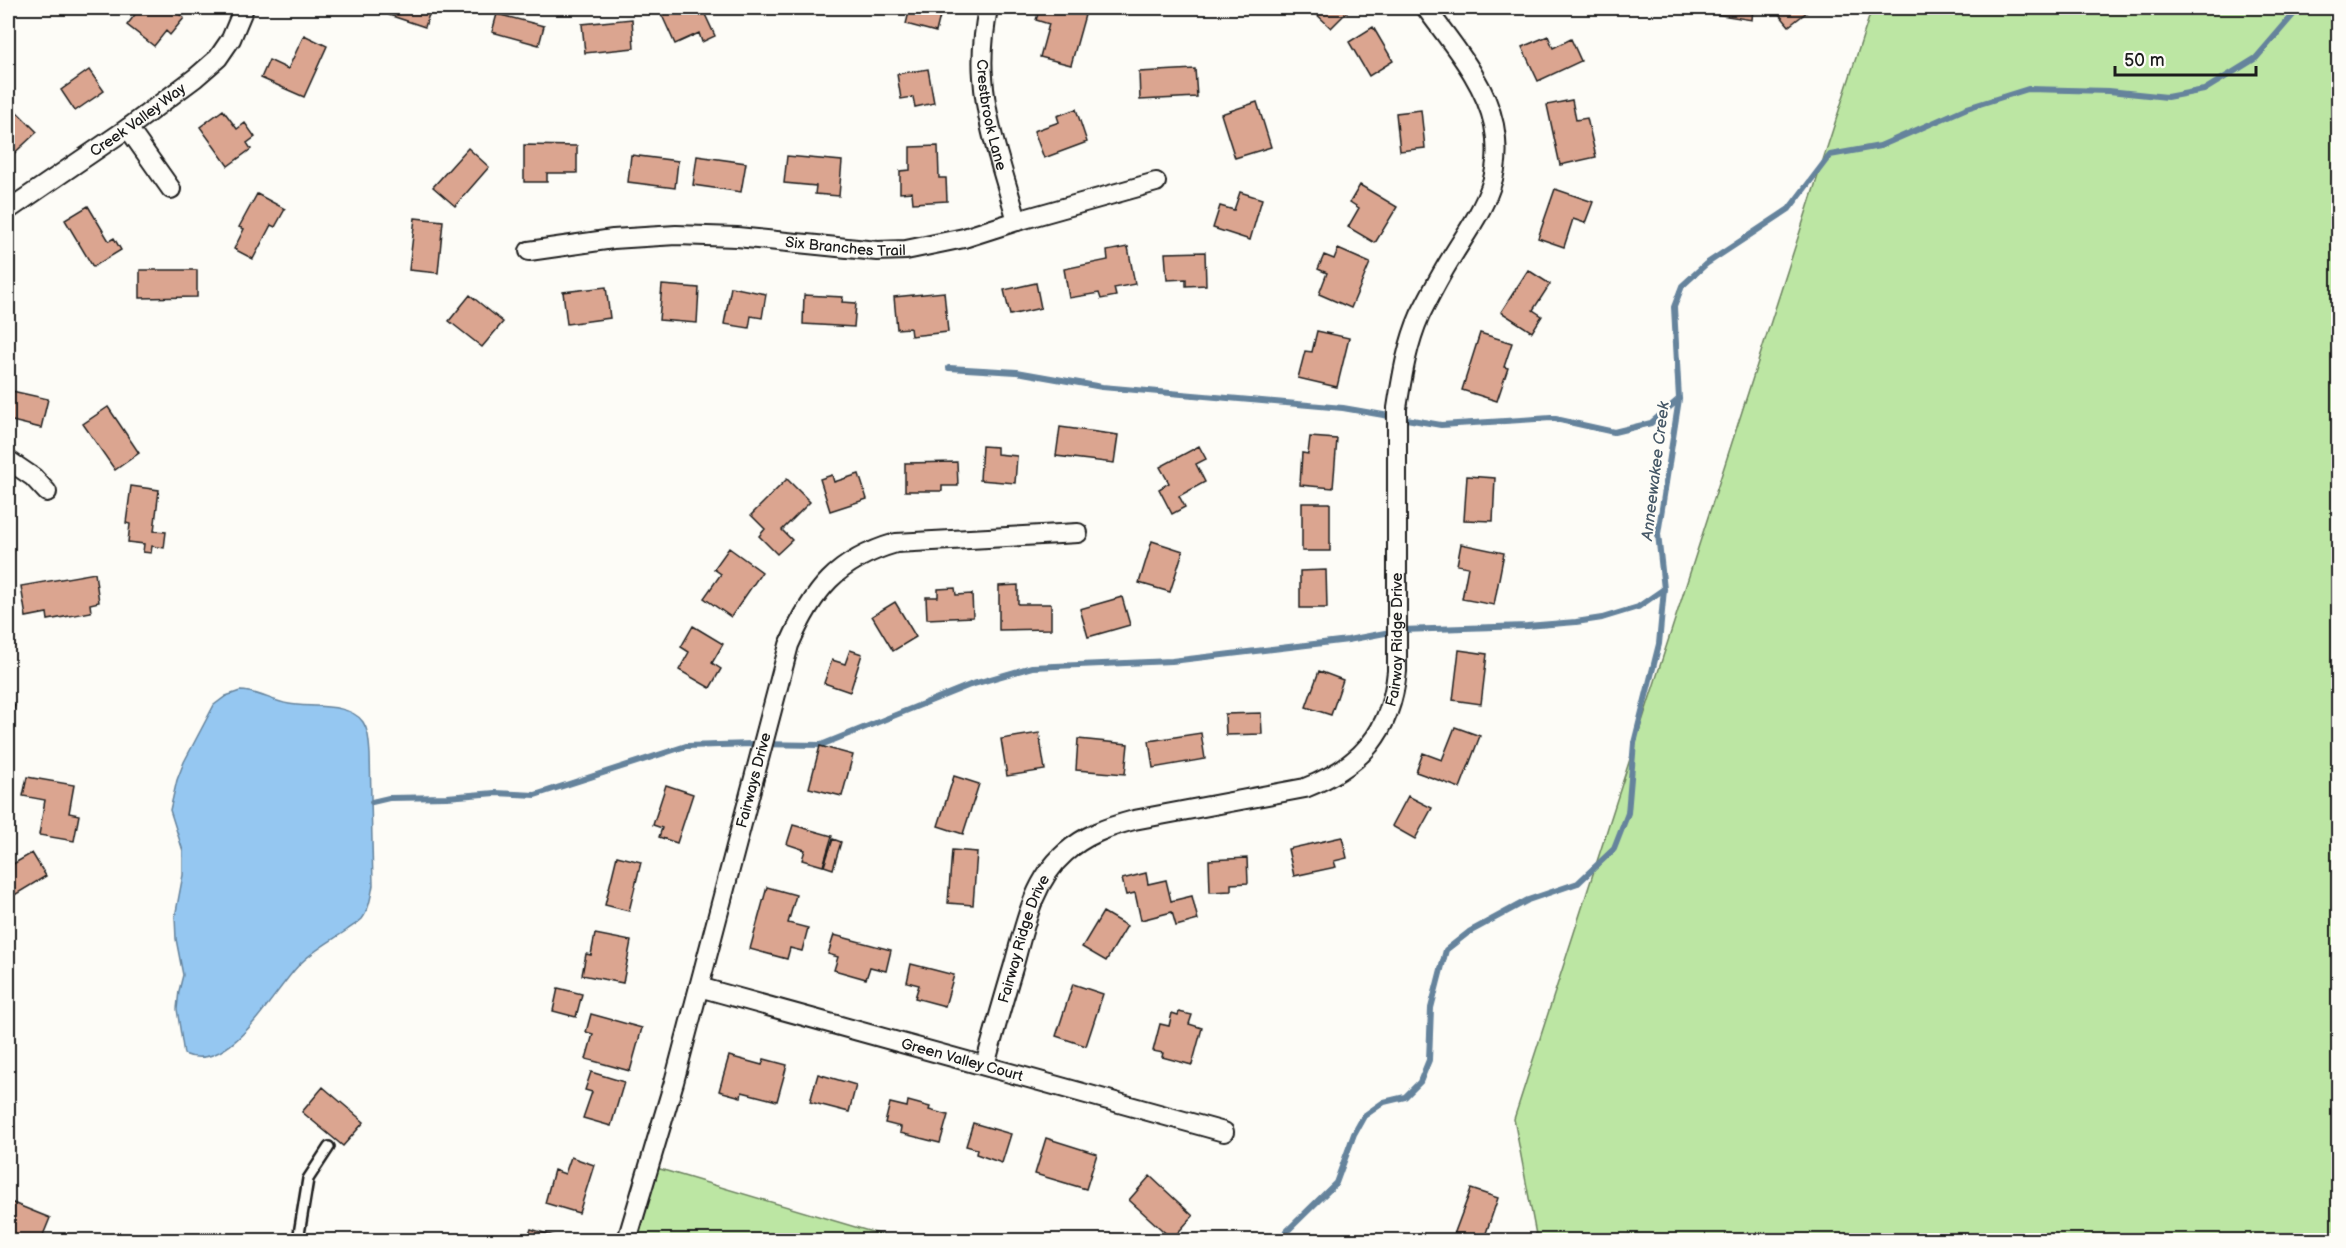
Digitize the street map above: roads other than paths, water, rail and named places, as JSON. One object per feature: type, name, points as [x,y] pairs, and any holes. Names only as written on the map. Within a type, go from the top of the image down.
[{"type":"street","name":"Creek Valley Way","points":[[8,210],[129,128],[195,78],[218,58],[231,39],[244,8]]},
{"type":"street","name":"Crestbrook Lane","points":[[988,8],[984,34],[983,76],[988,117],[1017,220]]},
{"type":"street","name":"Fairway Ridge Drive","points":[[985,1065],[1031,905],[1045,877],[1064,854],[1087,837],[1106,828],[1134,820],[1305,788],[1324,781],[1360,756],[1386,722],[1392,703],[1397,671],[1397,408],[1401,382],[1419,318],[1452,256],[1486,203],[1495,166],[1494,124],[1486,100],[1468,68],[1426,8]]},
{"type":"street","points":[[129,128],[171,189]]},
{"type":"street","name":"Six Branches Trail","points":[[529,251],[613,239],[676,234],[737,237],[877,250],[906,250],[964,238],[1017,220],[1156,182]]},
{"type":"street","points":[[8,460],[33,477],[47,492]]},
{"type":"street","name":"Fairways Drive","points":[[627,1240],[650,1166],[699,987],[789,645],[800,620],[815,596],[852,560],[875,549],[896,543],[1078,532]]},
{"type":"street","name":"Green Valley Court","points":[[699,987],[1224,1132]]},
{"type":"lane","points":[[298,1240],[308,1179],[330,1147]]},
{"type":"water","points":[[240,691],[289,704],[349,711],[363,722],[368,733],[370,754],[373,885],[368,907],[362,919],[304,960],[249,1028],[233,1042],[218,1053],[201,1057],[184,1054],[177,1009],[183,975],[176,939],[175,917],[183,875],[183,851],[170,810],[184,762],[214,705],[226,696]]},
{"type":"waterway","name":"Anneewakee Creek","points":[[1278,1240],[1336,1183],[1354,1134],[1364,1116],[1384,1102],[1405,1097],[1420,1082],[1429,1060],[1431,1008],[1446,950],[1469,932],[1528,900],[1578,883],[1614,849],[1628,813],[1634,743],[1659,644],[1664,589],[1658,534],[1679,399],[1674,307],[1682,286],[1706,264],[1789,209],[1830,155],[1880,146],[1967,108],[2028,89],[2109,91],[2167,97],[2204,90],[2256,58],[2299,8]]},
{"type":"waterway","points":[[949,368],[1017,372],[1102,387],[1343,408],[1441,425],[1551,418],[1614,432],[1651,423],[1679,399]]},
{"type":"waterway","points":[[372,802],[389,798],[495,793],[535,795],[686,746],[821,745],[970,685],[1032,667],[1172,661],[1348,640],[1401,630],[1576,622],[1602,618],[1638,607],[1664,589]]}]
